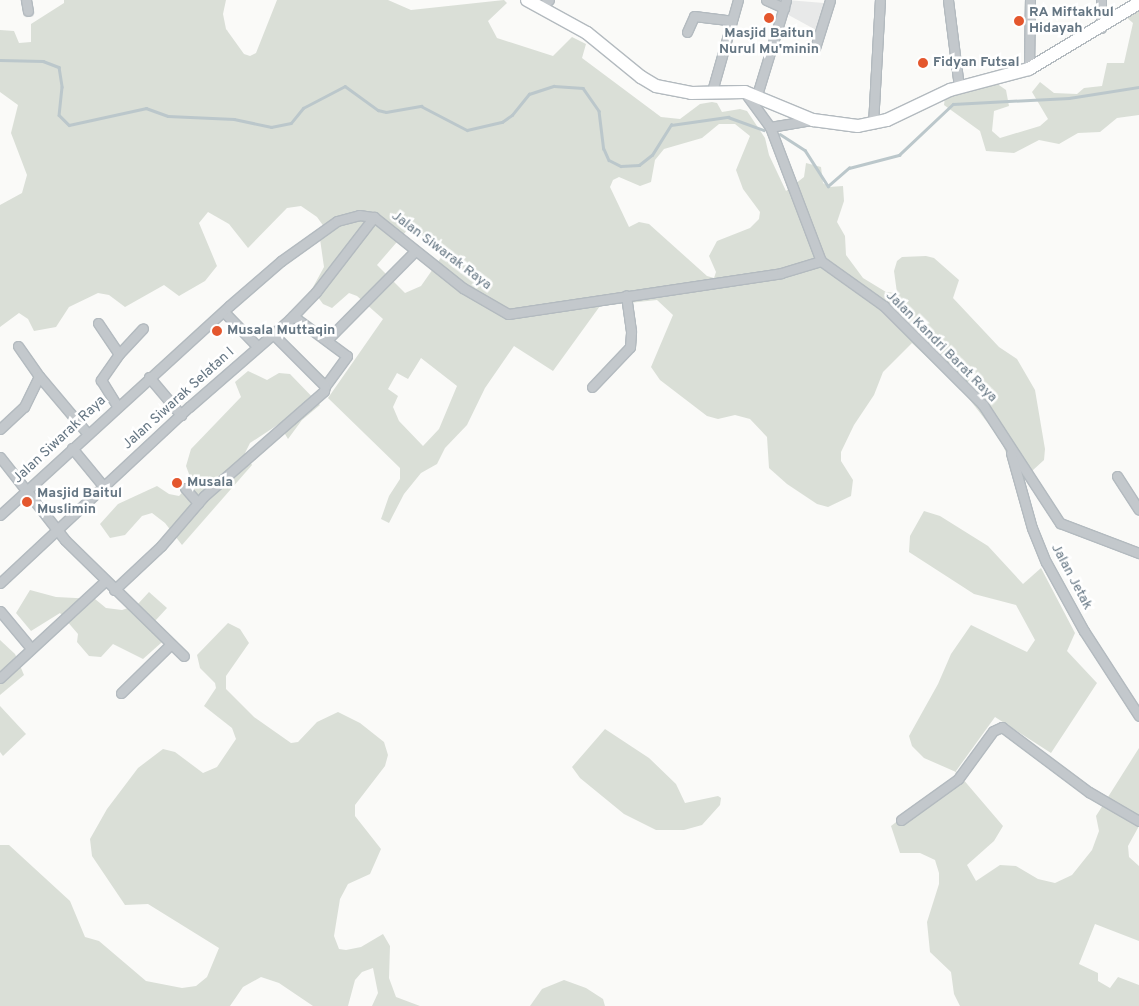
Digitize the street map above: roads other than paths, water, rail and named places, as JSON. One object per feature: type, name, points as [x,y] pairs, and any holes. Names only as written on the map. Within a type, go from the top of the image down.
[{"type":"main road","points":[[528,0],[546,3],[587,32],[641,77],[656,86],[691,92],[751,93],[813,120],[839,124],[873,124],[959,87],[1030,69],[1101,28],[1139,3]]},
{"type":"street","points":[[26,0],[28,11]]},
{"type":"street","points":[[712,91],[738,0]]},
{"type":"street","points":[[766,0],[785,4],[751,93],[770,127],[822,261]]},
{"type":"street","points":[[816,48],[830,0]]},
{"type":"street","points":[[873,124],[880,0]]},
{"type":"street","points":[[948,0],[959,87]]},
{"type":"street","points":[[1030,0],[1030,69]]},
{"type":"street","points":[[1100,0],[1101,28]]},
{"type":"street","points":[[687,32],[694,16],[732,21]]},
{"type":"street","points":[[770,127],[813,120]]},
{"type":"street","name":"Jalan Siwarak Raya","points":[[0,515],[149,376],[281,262],[337,220],[359,215],[374,218],[463,288],[508,314],[781,273],[822,261]]},
{"type":"street","name":"Jalan Siwarak Selatan I","points":[[0,583],[56,529],[257,346],[274,335],[316,292],[374,218]]},
{"type":"street","points":[[328,339],[415,252]]},
{"type":"street","name":"Jalan Kandri Barat Raya","points":[[822,261],[884,306],[983,405],[1007,439],[1060,523],[1139,553]]},
{"type":"street","points":[[592,387],[630,347],[632,331],[626,295]]},
{"type":"street","points":[[224,312],[257,346]]},
{"type":"street","points":[[114,590],[161,546],[198,503],[320,396],[347,356],[328,339],[293,316]]},
{"type":"street","points":[[98,323],[119,354]]},
{"type":"street","points":[[117,406],[101,380],[119,354],[143,328]]},
{"type":"street","points":[[274,335],[325,386]]},
{"type":"street","points":[[18,346],[39,376],[88,434]]},
{"type":"street","points":[[0,429],[24,407],[39,376]]},
{"type":"street","points":[[149,376],[181,415]]},
{"type":"street","name":"Jalan Jetak","points":[[1007,439],[1032,528],[1046,562],[1084,631],[1139,716]]},
{"type":"street","points":[[72,448],[104,486]]},
{"type":"street","points":[[0,457],[56,529],[114,590],[184,656]]},
{"type":"street","points":[[1117,476],[1139,510]]},
{"type":"street","points":[[185,488],[198,503]]},
{"type":"street","points":[[0,678],[30,647],[105,581]]},
{"type":"street","points":[[0,611],[30,647]]},
{"type":"street","points":[[121,693],[171,644]]},
{"type":"street","points":[[901,820],[958,779],[993,731],[1002,727],[1089,792],[1139,821]]},
{"type":"waterway","points":[[0,60],[43,61],[59,67],[62,87],[59,115],[69,125],[146,108],[168,116],[234,119],[271,127],[291,123],[303,108],[345,86],[378,110],[386,112],[421,106],[467,130],[502,122],[512,115],[529,94],[554,86],[583,88],[599,111],[604,149],[609,160],[621,166],[639,165],[652,155],[671,125],[728,117],[764,130]]},
{"type":"waterway","points":[[780,134],[805,150],[828,186],[849,168],[899,155],[953,104],[1069,98],[1139,87]]},
{"type":"place","name":"Masjid Baitun Nurul Mu'minin","points":[[769,18]]},
{"type":"place","name":"RA Miftakhul Hidayah","points":[[1019,21]]},
{"type":"place","name":"Fidyan Futsal","points":[[923,63]]},
{"type":"place","name":"Musala Muttaqin","points":[[217,331]]},
{"type":"place","name":"Musala","points":[[177,483]]},
{"type":"place","name":"Masjid Baitul Muslimin","points":[[27,502]]}]
